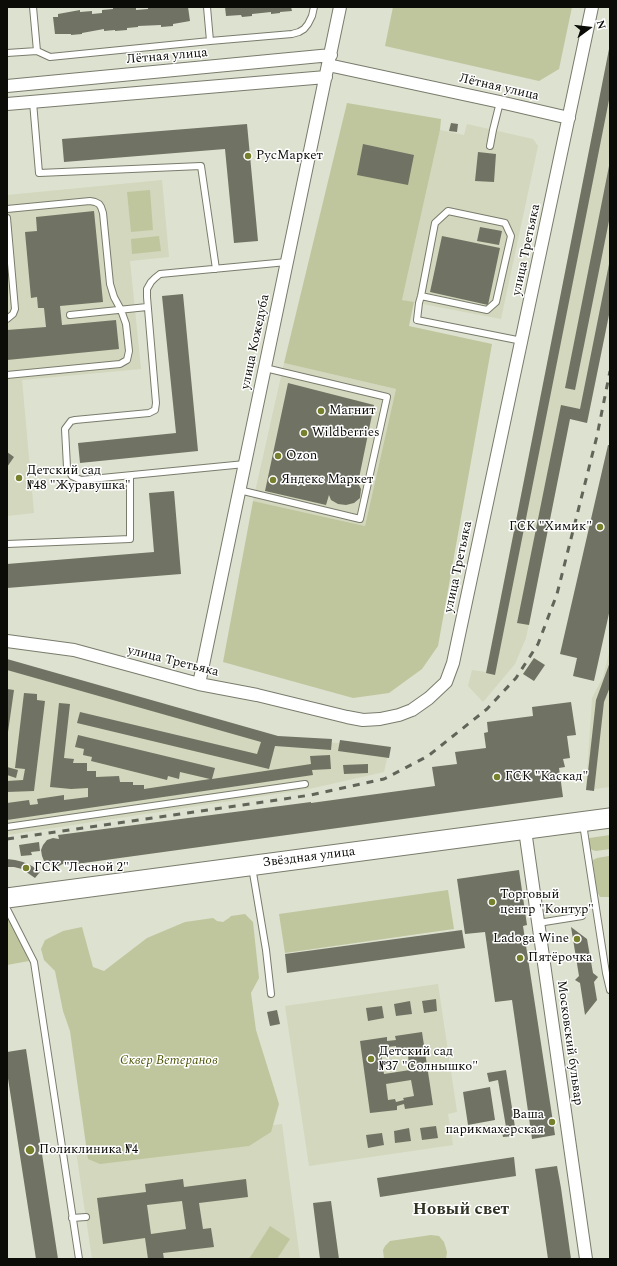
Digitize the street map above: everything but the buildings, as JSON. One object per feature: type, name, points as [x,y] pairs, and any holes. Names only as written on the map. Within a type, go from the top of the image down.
[{"type":"main road","name":"Звёздная улица","points":[[7,898],[610,818]]},
{"type":"street","name":"улица Кожедуба","points":[[199,684],[340,7]]},
{"type":"street","name":"улица Третьяка","points":[[7,641],[74,650],[199,684],[257,695],[363,720],[380,719],[399,715],[412,710],[429,698],[446,682],[453,663],[592,7]]},
{"type":"street","name":"Лётная улица","points":[[7,104],[328,66]]},
{"type":"street","name":"Лётная улица","points":[[7,86],[328,66],[569,118]]},
{"type":"street","name":"Московский бульвар","points":[[525,830],[586,1259]]},
{"type":"lane","points":[[33,7],[38,51]]},
{"type":"lane","points":[[208,7],[210,41]]},
{"type":"lane","points":[[7,53],[38,51],[50,57],[292,34],[304,29],[312,16],[314,7]]},
{"type":"lane","points":[[33,102],[39,173],[201,166],[216,269]]},
{"type":"lane","points":[[490,146],[500,102]]},
{"type":"lane","points":[[7,209],[90,201],[99,204],[103,213],[110,284],[127,328],[129,351],[129,356],[120,364],[7,374]]},
{"type":"lane","points":[[421,296],[488,310],[496,302],[511,236],[504,223],[448,211],[435,224],[421,296],[417,320],[522,341]]},
{"type":"lane","points":[[7,218],[15,309],[13,314],[7,319]]},
{"type":"lane","points":[[245,464],[81,480],[76,479],[69,472],[67,467],[65,429],[67,425],[75,420],[149,413],[155,410],[156,403],[147,307],[147,288],[160,274],[287,262]]},
{"type":"lane","points":[[70,315],[147,307]]},
{"type":"lane","points":[[239,490],[360,519],[388,396],[265,368]]},
{"type":"lane","points":[[7,544],[130,539],[130,476]]},
{"type":"lane","points":[[7,827],[305,784]]},
{"type":"lane","points":[[583,822],[606,973],[610,990]]},
{"type":"lane","points":[[251,866],[266,950],[271,994]]},
{"type":"lane","points":[[7,909],[34,962],[79,1259]]},
{"type":"lane","points":[[538,923],[556,918],[582,916]]},
{"type":"lane","points":[[72,1218],[86,1216]]},
{"type":"shaded area","points":[[610,46],[610,310],[587,423],[570,419],[526,638],[515,664],[483,702],[468,686],[472,670],[486,672]]},
{"type":"shaded area","points":[[467,124],[533,139],[538,146],[501,319],[402,300],[440,130],[464,135]]},
{"type":"shaded area","points":[[162,180],[169,257],[130,261],[141,369],[22,380],[34,513],[7,516],[7,195]]},
{"type":"shaded area","points":[[284,363],[396,389],[365,526],[253,501]]},
{"type":"shaded area","points":[[610,649],[610,787],[586,790],[592,698],[603,677]]},
{"type":"shaded area","points":[[7,664],[273,739],[338,743],[389,750],[384,772],[309,789],[7,835]]},
{"type":"shaded area","name":"Детский сад №37 \"Солнышко\"","points":[[438,984],[457,1112],[448,1114],[453,1145],[309,1166],[285,1006]]},
{"type":"shaded area","points":[[282,1124],[300,1259],[92,1259],[76,1151]]},
{"type":"green space","points":[[393,7],[572,7],[559,69],[539,81],[385,46]]},
{"type":"green space","points":[[347,103],[441,119],[440,130],[402,300],[414,302],[409,326],[492,344],[438,646],[422,669],[389,693],[353,698],[223,662],[253,501],[365,526],[396,389],[284,363]]},
{"type":"green space","points":[[150,190],[153,230],[131,232],[127,192]]},
{"type":"green space","points":[[159,236],[161,251],[132,254],[131,239]]},
{"type":"green space","points":[[610,835],[610,849],[596,851],[592,850],[590,847],[589,838]]},
{"type":"green space","points":[[609,856],[610,897],[600,897],[597,892],[593,860]]},
{"type":"green space","points":[[448,890],[454,929],[285,953],[279,914]]},
{"type":"green space","name":"Сквер Ветеранов","points":[[245,914],[253,922],[259,978],[251,993],[256,1030],[279,1104],[271,1132],[249,1146],[100,1164],[88,1159],[70,1031],[63,1011],[55,971],[44,960],[41,949],[45,940],[63,931],[82,927],[93,967],[104,971],[147,938],[185,922],[213,918],[217,921],[223,922],[231,916]]},
{"type":"green space","points":[[7,915],[29,961],[7,965]]},
{"type":"green space","points":[[270,1226],[290,1239],[277,1259],[249,1259]]},
{"type":"green space","points":[[431,1235],[439,1236],[444,1242],[447,1252],[446,1259],[384,1259],[383,1250],[390,1241]]},
{"type":"railway","points":[[7,839],[311,795],[384,779],[428,756],[487,709],[516,678],[538,644],[557,594],[597,436],[610,371]]},
{"type":"place","name":"РусМаркет","points":[[248,156]]},
{"type":"place","name":"Магнит","points":[[321,411]]},
{"type":"place","name":"Wildberries","points":[[304,433]]},
{"type":"place","name":"Ozon","points":[[278,456]]},
{"type":"place","name":"Детский сад №48 \"Журавушка\"","points":[[19,478]]},
{"type":"place","name":"Яндекс Маркет","points":[[273,480]]},
{"type":"place","name":"ГСК \"Химик\"","points":[[600,527]]},
{"type":"place","name":"ГСК \"Каскад\"","points":[[497,777]]},
{"type":"place","name":"ГСК \"Лесной 2\"","points":[[26,868]]},
{"type":"place","name":"Торговый центр \"Контур\"","points":[[492,902]]},
{"type":"place","name":"Ladoga Wine","points":[[577,939]]},
{"type":"place","name":"Пятёрочка","points":[[520,958]]},
{"type":"place","name":"Детский сад №37 \"Солнышко\"","points":[[371,1059]]},
{"type":"place","name":"Ваша парикмахерская","points":[[552,1122]]},
{"type":"place","name":"Поликлиника №4","points":[[30,1150]]},
{"type":"district","name":"Новый свет","points":[[461,1211]]}]
